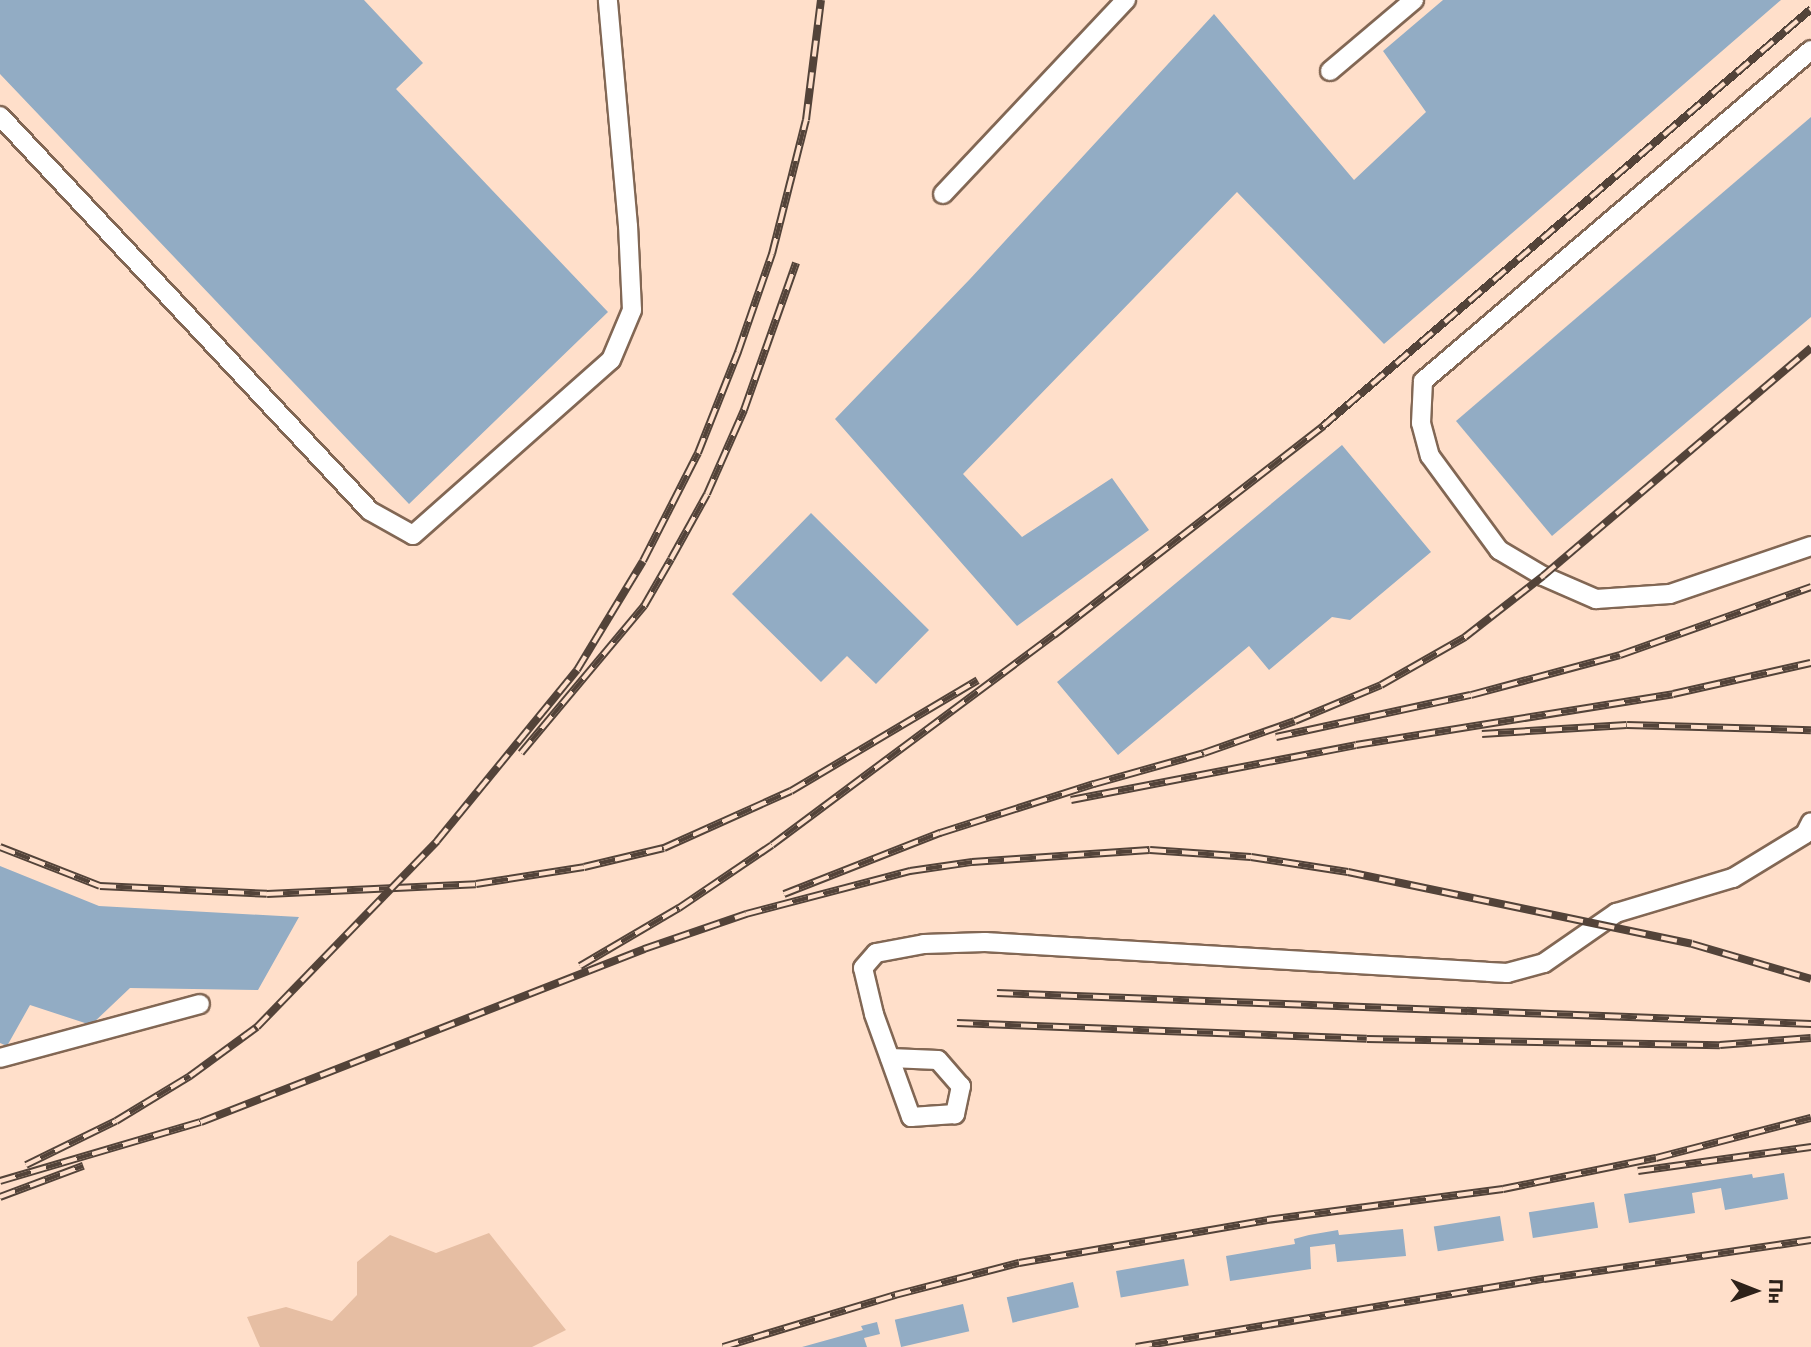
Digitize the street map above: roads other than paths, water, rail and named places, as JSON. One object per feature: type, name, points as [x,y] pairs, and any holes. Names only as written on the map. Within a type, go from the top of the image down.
[{"type":"lane","points":[[0,116],[370,511],[413,535],[611,360],[632,310],[628,226],[608,0]]},
{"type":"lane","points":[[943,194],[1126,0]]},
{"type":"lane","points":[[1330,71],[1414,0]]},
{"type":"lane","points":[[1811,50],[1423,381],[1422,423],[1430,456],[1499,551],[1544,576],[1596,599],[1671,594],[1811,546]]},
{"type":"lane","points":[[890,1058],[863,968],[876,953],[924,944],[985,942],[1470,973],[1507,973],[1544,963],[1616,913],[1733,878],[1805,834],[1811,822]]},
{"type":"lane","points":[[0,1058],[201,1004]]},
{"type":"railway","points":[[26,1165],[116,1121],[190,1076],[257,1027],[437,841],[577,670],[643,561],[698,453],[738,352],[772,254],[806,120],[821,0]]},
{"type":"railway","points":[[580,966],[679,908],[772,845],[1054,635],[1323,426],[1811,9]]},
{"type":"railway","points":[[521,753],[644,606],[671,559],[707,494],[744,410],[796,263]]},
{"type":"railway","points":[[784,894],[940,833],[1094,784],[1204,753],[1295,721],[1381,685],[1465,637],[1543,576],[1811,348]]},
{"type":"railway","points":[[1276,737],[1471,695],[1620,655],[1811,587]]},
{"type":"railway","points":[[1071,800],[1356,745],[1673,694],[1811,663]]},
{"type":"railway","points":[[0,847],[100,886],[267,894],[476,884],[584,867],[664,848],[791,791],[978,680]]},
{"type":"railway","points":[[1482,734],[1627,725],[1811,730]]},
{"type":"railway","points":[[0,1181],[201,1122],[644,949],[746,914],[910,871],[972,862],[1150,850],[1251,857],[1348,872],[1692,944],[1811,979]]},
{"type":"railway","points":[[997,993],[1811,1024]]},
{"type":"railway","points":[[957,1023],[1367,1039],[1720,1045],[1811,1038]]},
{"type":"railway","points":[[723,1347],[895,1295],[1019,1263],[1267,1220],[1503,1189],[1656,1158],[1811,1118]]},
{"type":"railway","points":[[1638,1171],[1811,1147]]},
{"type":"railway","points":[[0,1197],[83,1166]]},
{"type":"railway","points":[[1136,1347],[1544,1279],[1811,1240]]}]
